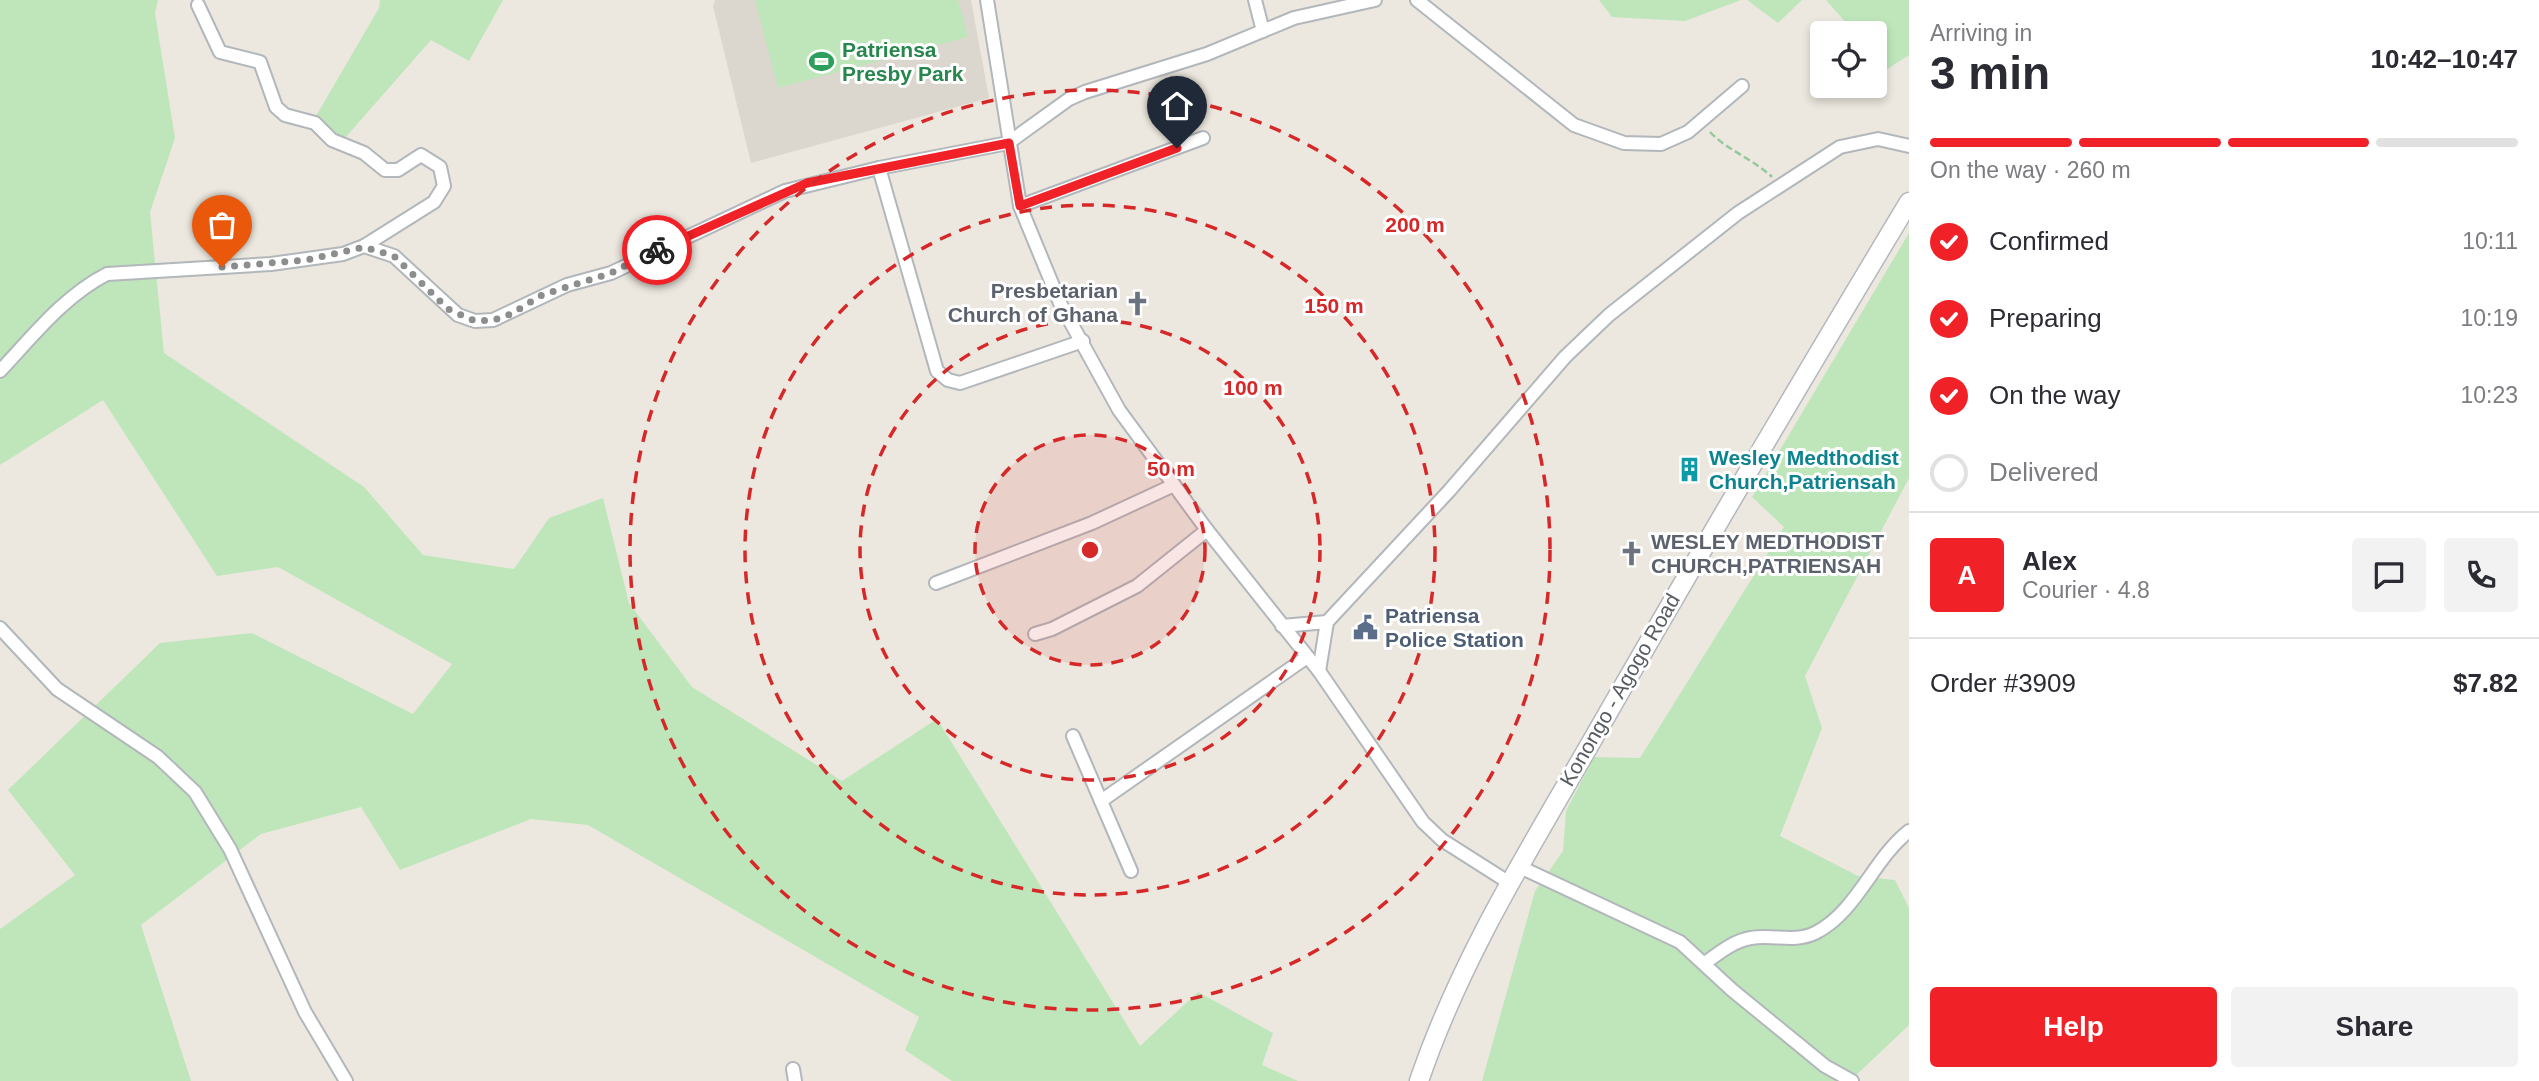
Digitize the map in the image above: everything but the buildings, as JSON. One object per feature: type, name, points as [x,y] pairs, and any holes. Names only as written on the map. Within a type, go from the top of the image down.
[{"type":"main road","name":"Konongo - Agogo Road","points":[[1419,1081],[1439,1021],[1508,882],[1740,482],[1909,202]]},
{"type":"street","points":[[1255,0],[1263,31]]},
{"type":"street","points":[[364,247],[394,256],[458,315],[475,321],[494,320],[567,285],[611,273],[785,191],[879,168],[1009,143],[1069,99],[1085,92],[1207,54],[1294,18],[1375,0]]},
{"type":"street","points":[[1417,0],[1574,125],[1603,138],[1624,143],[1661,144],[1688,132],[1742,86]]},
{"type":"street","points":[[990,2],[1020,206],[1060,303],[1119,410],[1207,530],[1318,671],[1423,822],[1442,840],[1508,882]]},
{"type":"street","points":[[0,371],[68,301],[107,274],[271,264],[343,254],[364,247],[434,202],[444,186],[440,167],[421,155],[398,170],[385,170],[364,153],[332,140],[315,123],[281,112],[273,100],[260,62],[220,52],[198,5]]},
{"type":"street","points":[[1020,206],[1203,138]]},
{"type":"street","points":[[1318,671],[1327,622],[1449,491],[1565,357],[1619,307],[1738,213],[1840,147],[1878,139],[1909,146]]},
{"type":"street","points":[[879,168],[937,371],[948,380],[960,383],[1083,341]]},
{"type":"street","points":[[936,583],[1092,523],[1174,485]]},
{"type":"street","points":[[1035,634],[1052,629],[1137,586],[1207,530]]},
{"type":"street","points":[[1282,626],[1327,622]]},
{"type":"street","points":[[0,628],[57,689],[158,757],[195,792],[230,849],[305,1012],[346,1081]]},
{"type":"street","points":[[1101,801],[1307,657]]},
{"type":"street","points":[[1073,736],[1131,871]]},
{"type":"street","points":[[1704,963],[1745,939],[1786,939],[1814,934],[1839,915],[1909,831]]},
{"type":"street","points":[[1518,866],[1680,942],[1732,990],[1825,1066],[1852,1081]]},
{"type":"path","points":[[1701,121],[1721,144],[1753,162],[1781,185]]},
{"type":"shaded area","points":[[715,0],[971,0],[989,98],[751,163],[713,6]]},
{"type":"green space","points":[[0,0],[158,0],[155,13],[175,138],[150,212],[164,353],[364,487],[423,555],[514,569],[549,518],[603,498],[629,603],[692,687],[842,781],[937,719],[1140,1046],[1198,992],[1273,1033],[1262,1065],[1298,1081],[952,1081],[905,1050],[919,1017],[588,825],[531,819],[400,870],[361,807],[261,834],[141,925],[191,1081],[0,1081],[0,929],[75,875],[8,790],[160,643],[252,633],[413,714],[452,664],[278,567],[217,576],[103,400],[0,465]]},
{"type":"green space","points":[[380,0],[503,0],[469,61],[431,40],[344,139],[316,116],[379,8]]},
{"type":"green space","name":"Patriensa Presby Park","points":[[755,0],[958,0],[968,37],[778,88]]},
{"type":"green space","points":[[1599,0],[1741,0],[1685,21],[1612,17]]},
{"type":"green space","points":[[1747,0],[1802,0],[1778,23]]},
{"type":"green space","points":[[1826,0],[1909,0],[1909,55],[1887,69],[1887,21],[1844,21]]},
{"type":"green space","points":[[1909,233],[1909,478],[1805,676],[1822,728],[1780,836],[1858,876],[1895,880],[1909,908],[1909,1025],[1850,1081],[1482,1081],[1535,891],[1563,851],[1566,811],[1594,757],[1640,758],[1784,527],[1752,497]]},
{"type":"way so far","points":[[222,267],[307,260],[343,254],[364,247],[380,250],[394,256],[448,309],[475,321],[494,320],[511,314],[542,295],[611,273],[657,250]]},
{"type":"place","name":"Patriensa Presby Park","points":[[822,62]]},
{"type":"place","name":"Presbetarian Church of Ghana","points":[[1138,303]]},
{"type":"place","name":"Wesley Medthodist Church,Patriensah","points":[[1689,470]]},
{"type":"place","name":"WESLEY MEDTHODIST CHURCH,PATRIENSAH","points":[[1631,554]]},
{"type":"place","name":"Patriensa Police Station","points":[[1365,628]]},
{"type":"route","points":[[657,250],[785,191],[807,183],[879,168],[1009,143],[1020,206],[1177,148]]}]
